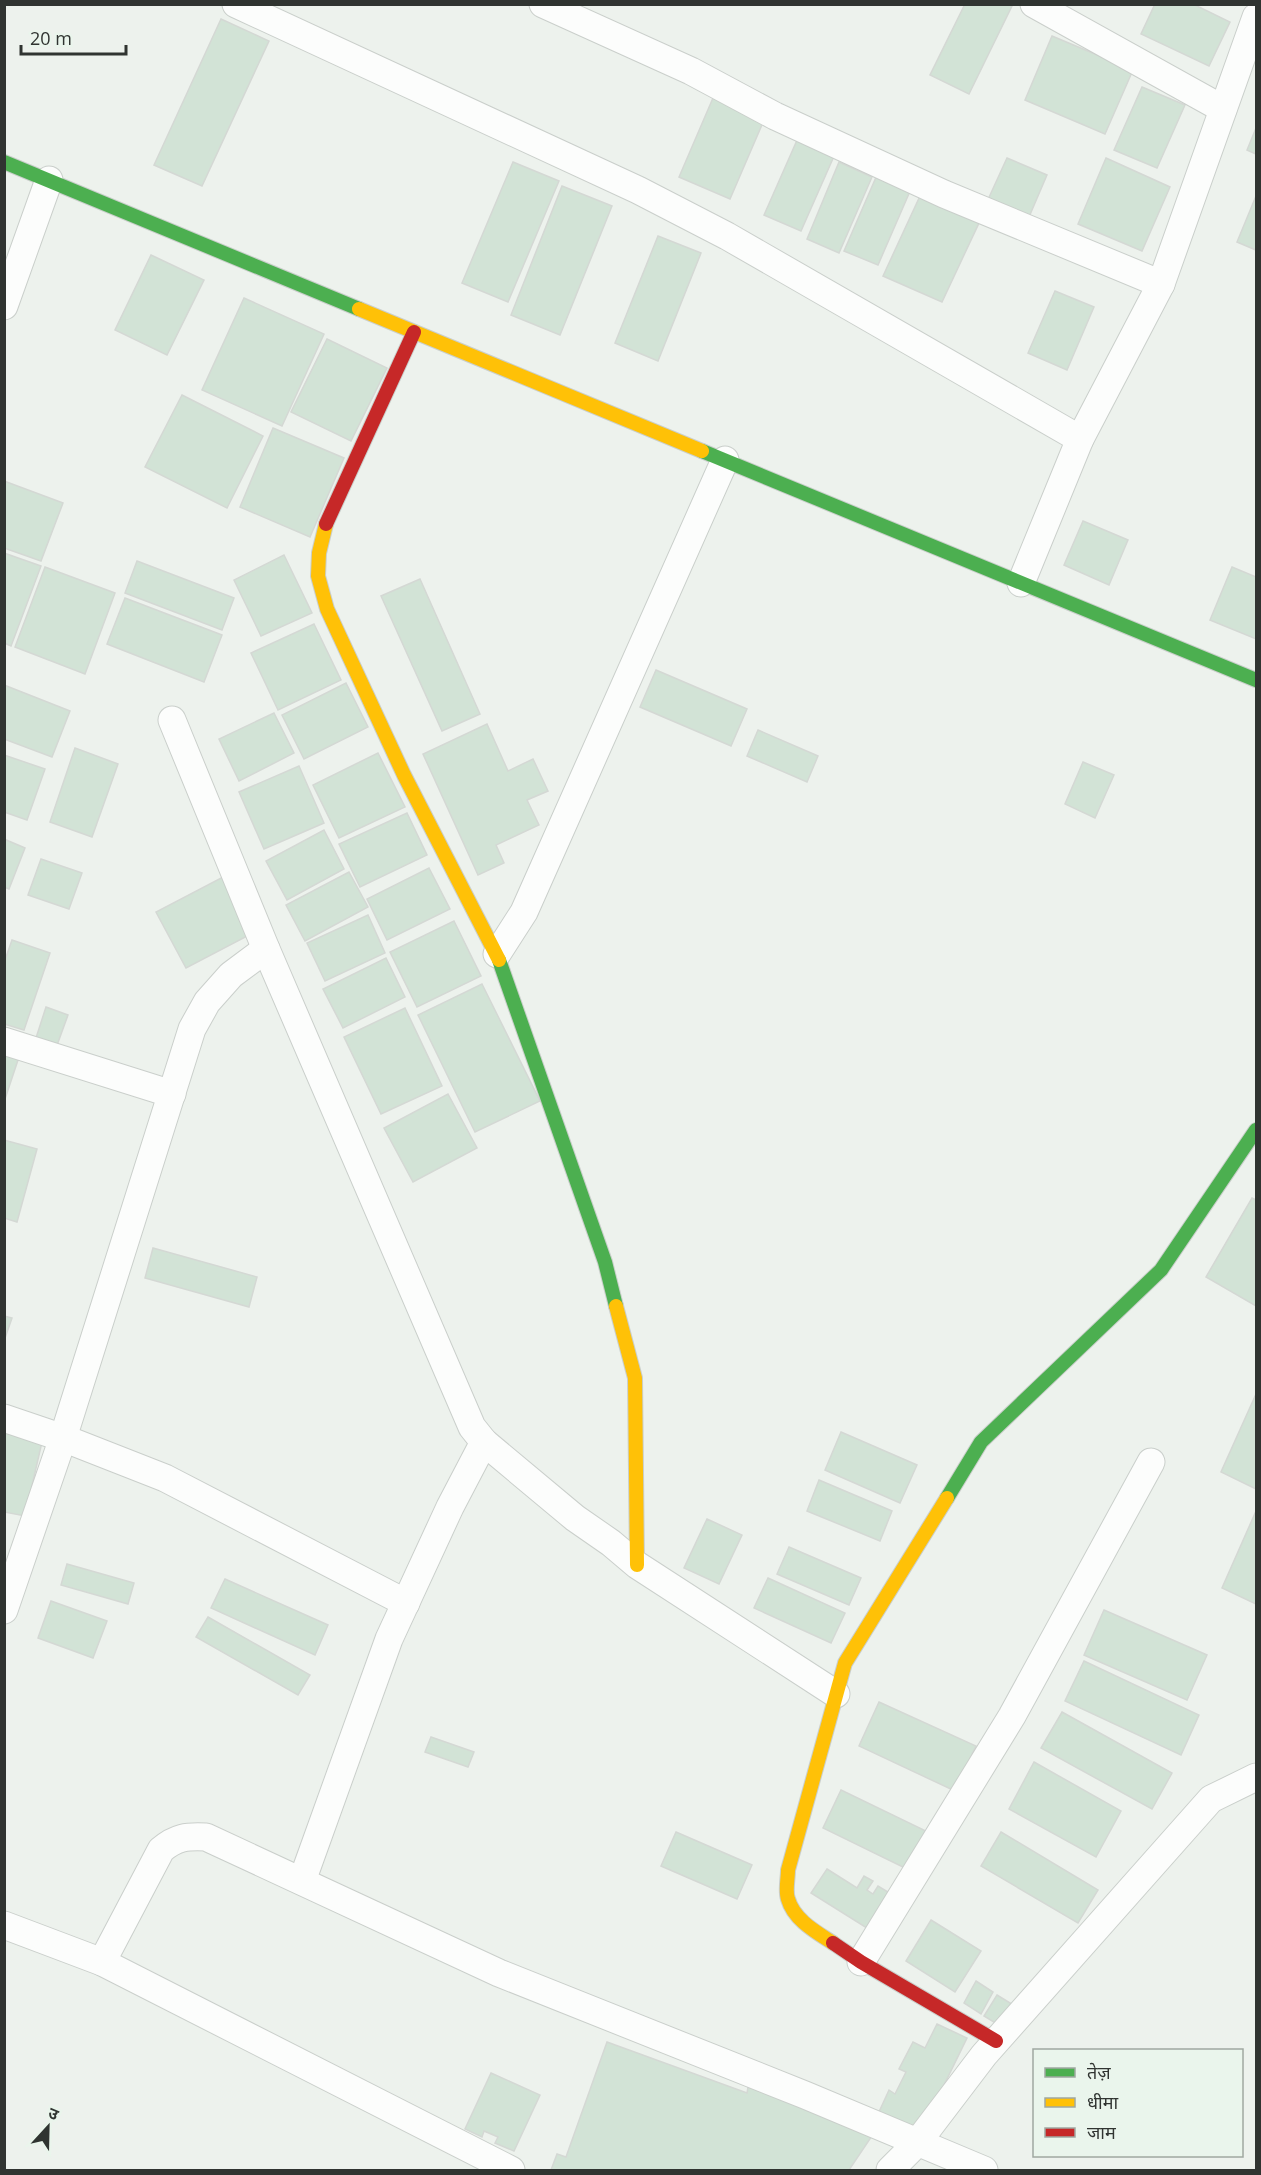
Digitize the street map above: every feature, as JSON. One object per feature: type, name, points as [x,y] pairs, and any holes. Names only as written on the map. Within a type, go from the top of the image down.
[{"type":"street","points":[[236,4],[638,190],[727,236],[1080,439]]},
{"type":"street","points":[[543,4],[691,71],[775,116],[944,194],[1161,284]]},
{"type":"street","points":[[1034,4],[1223,109]]},
{"type":"street","points":[[1021,583],[1080,439],[1161,284],[1257,17]]},
{"type":"street","points":[[4,162],[1257,680]]},
{"type":"street","points":[[4,306],[49,180]]},
{"type":"street","points":[[414,332],[324,528],[319,553],[318,576],[327,609],[404,775],[497,954],[605,1262],[635,1378],[637,1565]]},
{"type":"street","points":[[497,954],[524,912],[725,460]]},
{"type":"street","points":[[172,720],[266,949],[472,1427],[484,1442],[575,1518],[611,1543],[637,1565],[836,1694]]},
{"type":"street","points":[[4,1610],[63,1438],[192,1029],[207,1002],[231,975],[266,949]]},
{"type":"street","points":[[4,1041],[172,1094]]},
{"type":"street","points":[[996,2041],[861,1962],[805,1924],[787,1898],[788,1870],[836,1694],[845,1663],[981,1442],[1161,1270],[1257,1130]]},
{"type":"street","points":[[4,1418],[63,1438],[165,1478],[406,1603]]},
{"type":"street","points":[[302,1881],[389,1639],[450,1507],[484,1442]]},
{"type":"street","points":[[861,1962],[1012,1716],[1151,1462]]},
{"type":"street","points":[[890,2170],[917,2143],[996,2041],[1211,1799],[1257,1777]]},
{"type":"street","points":[[102,1962],[161,1850],[172,1840],[186,1836],[206,1837],[499,1973],[805,2095],[984,2170]]},
{"type":"street","points":[[4,1925],[102,1962],[511,2170]]},
{"type":"building","points":[[965,4],[1013,4],[969,94],[930,75]]},
{"type":"building","points":[[1155,4],[1193,4],[1230,22],[1209,66],[1141,34]]},
{"type":"building","points":[[221,19],[269,41],[202,186],[154,165]]},
{"type":"building","points":[[1052,36],[1133,70],[1105,134],[1025,100]]},
{"type":"building","points":[[1142,87],[1185,105],[1157,168],[1114,150]]},
{"type":"building","points":[[713,98],[764,120],[730,199],[679,177]]},
{"type":"building","points":[[1256,128],[1256,154],[1247,150]]},
{"type":"building","points":[[798,138],[835,154],[801,231],[764,215]]},
{"type":"building","points":[[1007,158],[1047,175],[1026,224],[985,206]]},
{"type":"building","points":[[1106,158],[1170,187],[1142,251],[1078,224]]},
{"type":"building","points":[[513,162],[559,181],[508,302],[462,283]]},
{"type":"building","points":[[839,162],[872,177],[839,253],[807,239]]},
{"type":"building","points":[[877,175],[911,189],[878,265],[844,251]]},
{"type":"building","points":[[562,186],[612,206],[560,335],[511,315]]},
{"type":"building","points":[[920,196],[979,223],[942,302],[883,276]]},
{"type":"building","points":[[1256,196],[1256,250],[1237,242]]},
{"type":"building","points":[[658,236],[701,253],[658,361],[615,343]]},
{"type":"building","points":[[151,255],[204,280],[167,355],[115,330]]},
{"type":"building","points":[[1055,291],[1094,307],[1067,370],[1028,353]]},
{"type":"building","points":[[244,298],[324,334],[282,426],[202,390]]},
{"type":"building","points":[[327,339],[387,368],[351,441],[291,412]]},
{"type":"building","points":[[182,395],[263,436],[227,508],[145,467]]},
{"type":"building","points":[[273,428],[344,458],[310,537],[240,507]]},
{"type":"building","points":[[4,481],[63,503],[41,561],[4,548]]},
{"type":"building","points":[[1083,521],[1128,540],[1109,585],[1064,565]]},
{"type":"building","points":[[4,553],[41,566],[11,646],[4,643]]},
{"type":"building","points":[[284,555],[312,613],[261,636],[234,580]]},
{"type":"building","points":[[137,561],[234,598],[222,630],[125,593]]},
{"type":"building","points":[[45,567],[115,593],[85,674],[15,647]]},
{"type":"building","points":[[1232,567],[1256,577],[1256,639],[1210,620]]},
{"type":"building","points":[[420,579],[480,714],[442,731],[381,596]]},
{"type":"building","points":[[125,598],[222,635],[204,682],[107,644]]},
{"type":"building","points":[[314,624],[341,680],[278,710],[251,653]]},
{"type":"building","points":[[656,670],[747,709],[731,746],[640,707]]},
{"type":"building","points":[[346,683],[368,727],[304,759],[282,715]]},
{"type":"building","points":[[4,685],[70,711],[52,757],[4,739]]},
{"type":"building","points":[[274,713],[294,753],[239,781],[219,739]]},
{"type":"building","points":[[487,724],[508,771],[533,759],[548,791],[527,800],[539,825],[496,845],[504,863],[478,875],[423,754]]},
{"type":"building","points":[[758,730],[818,756],[807,782],[747,756]]},
{"type":"building","points":[[75,748],[118,764],[92,837],[50,822]]},
{"type":"building","points":[[378,753],[405,807],[339,838],[313,785]]},
{"type":"building","points":[[4,755],[45,769],[27,820],[4,812]]},
{"type":"building","points":[[1083,762],[1114,775],[1095,818],[1065,804]]},
{"type":"building","points":[[299,766],[324,823],[264,849],[239,792]]},
{"type":"building","points":[[407,813],[427,855],[360,887],[339,844]]},
{"type":"building","points":[[324,830],[344,869],[287,900],[266,861]]},
{"type":"building","points":[[4,839],[25,848],[9,889],[4,887]]},
{"type":"building","points":[[41,859],[82,873],[69,909],[28,895]]},
{"type":"building","points":[[429,868],[450,909],[387,940],[367,899]]},
{"type":"building","points":[[349,872],[368,907],[305,941],[286,905]]},
{"type":"building","points":[[225,876],[255,932],[186,968],[156,912]]},
{"type":"building","points":[[368,915],[385,953],[325,981],[307,943]]},
{"type":"building","points":[[454,921],[481,976],[417,1007],[390,952]]},
{"type":"building","points":[[12,940],[50,953],[24,1030],[4,1024],[4,963]]},
{"type":"building","points":[[386,958],[405,997],[343,1028],[323,989]]},
{"type":"building","points":[[482,984],[540,1101],[475,1132],[418,1015]]},
{"type":"building","points":[[46,1007],[68,1015],[56,1048],[35,1041]]},
{"type":"building","points":[[405,1008],[442,1086],[381,1114],[344,1037]]},
{"type":"building","points":[[4,1053],[19,1057],[4,1102]]},
{"type":"building","points":[[448,1094],[477,1148],[413,1182],[384,1128]]},
{"type":"building","points":[[4,1140],[37,1149],[17,1222],[4,1218]]},
{"type":"building","points":[[1252,1198],[1256,1200],[1256,1306],[1206,1277]]},
{"type":"building","points":[[153,1248],[257,1277],[249,1307],[145,1278]]},
{"type":"building","points":[[4,1316],[12,1318],[4,1341]]},
{"type":"building","points":[[1256,1394],[1256,1489],[1221,1472]]},
{"type":"building","points":[[841,1432],[917,1465],[900,1503],[825,1470]]},
{"type":"building","points":[[4,1433],[42,1442],[25,1516],[4,1512]]},
{"type":"building","points":[[819,1480],[892,1511],[880,1541],[807,1511]]},
{"type":"building","points":[[1256,1511],[1256,1604],[1222,1588]]},
{"type":"building","points":[[707,1519],[742,1535],[719,1584],[684,1568]]},
{"type":"building","points":[[789,1547],[861,1578],[849,1605],[777,1574]]},
{"type":"building","points":[[67,1564],[134,1583],[128,1604],[61,1585]]},
{"type":"building","points":[[768,1578],[845,1613],[831,1643],[754,1608]]},
{"type":"building","points":[[225,1579],[328,1625],[315,1655],[211,1608]]},
{"type":"building","points":[[51,1601],[107,1621],[93,1658],[38,1638]]},
{"type":"building","points":[[1104,1610],[1207,1655],[1187,1700],[1084,1655]]},
{"type":"building","points":[[208,1617],[310,1675],[298,1695],[196,1637]]},
{"type":"building","points":[[1084,1661],[1199,1715],[1181,1755],[1065,1701]]},
{"type":"building","points":[[879,1702],[976,1746],[955,1791],[859,1746]]},
{"type":"building","points":[[1062,1712],[1172,1773],[1152,1809],[1041,1748]]},
{"type":"building","points":[[431,1737],[474,1752],[468,1767],[425,1752]]},
{"type":"building","points":[[1034,1762],[1121,1811],[1096,1857],[1009,1809]]},
{"type":"building","points":[[841,1790],[928,1832],[909,1870],[823,1828]]},
{"type":"building","points":[[676,1832],[752,1865],[737,1899],[661,1866]]},
{"type":"building","points":[[1001,1832],[1098,1890],[1078,1923],[981,1866]]},
{"type":"building","points":[[827,1869],[857,1888],[864,1876],[873,1881],[867,1890],[873,1894],[878,1886],[893,1895],[870,1930],[811,1893]]},
{"type":"building","points":[[931,1920],[981,1951],[955,1992],[906,1961]]},
{"type":"building","points":[[976,1981],[993,1992],[981,2014],[964,2003]]},
{"type":"building","points":[[997,1995],[1015,2006],[1002,2027],[984,2016]]},
{"type":"building","points":[[937,2024],[967,2038],[921,2132],[879,2112],[889,2090],[895,2094],[906,2072],[899,2069],[913,2042],[925,2048]]},
{"type":"building","points":[[607,2042],[747,2093],[748,2087],[874,2133],[849,2170],[551,2170],[557,2154],[566,2157]]},
{"type":"building","points":[[491,2073],[540,2095],[514,2151],[495,2143],[498,2137],[484,2131],[482,2137],[465,2129]]},
{"type":"traffic: fast","points":[[4,162],[359,309]]},
{"type":"traffic: fast","points":[[702,451],[1256,680]]},
{"type":"traffic: fast","points":[[499,960],[605,1262],[616,1306]]},
{"type":"traffic: fast","points":[[947,1498],[981,1442],[1161,1270],[1256,1130]]},
{"type":"traffic: slow","points":[[359,309],[702,451]]},
{"type":"traffic: slow","points":[[326,524],[319,553],[318,576],[327,609],[404,775],[499,960]]},
{"type":"traffic: slow","points":[[616,1306],[635,1378],[637,1565]]},
{"type":"traffic: slow","points":[[833,1943],[806,1925],[795,1913],[788,1899],[788,1870],[845,1663],[947,1498]]},
{"type":"traffic: jam","points":[[326,524],[414,332]]},
{"type":"traffic: jam","points":[[833,1943],[861,1962],[996,2041]]}]
